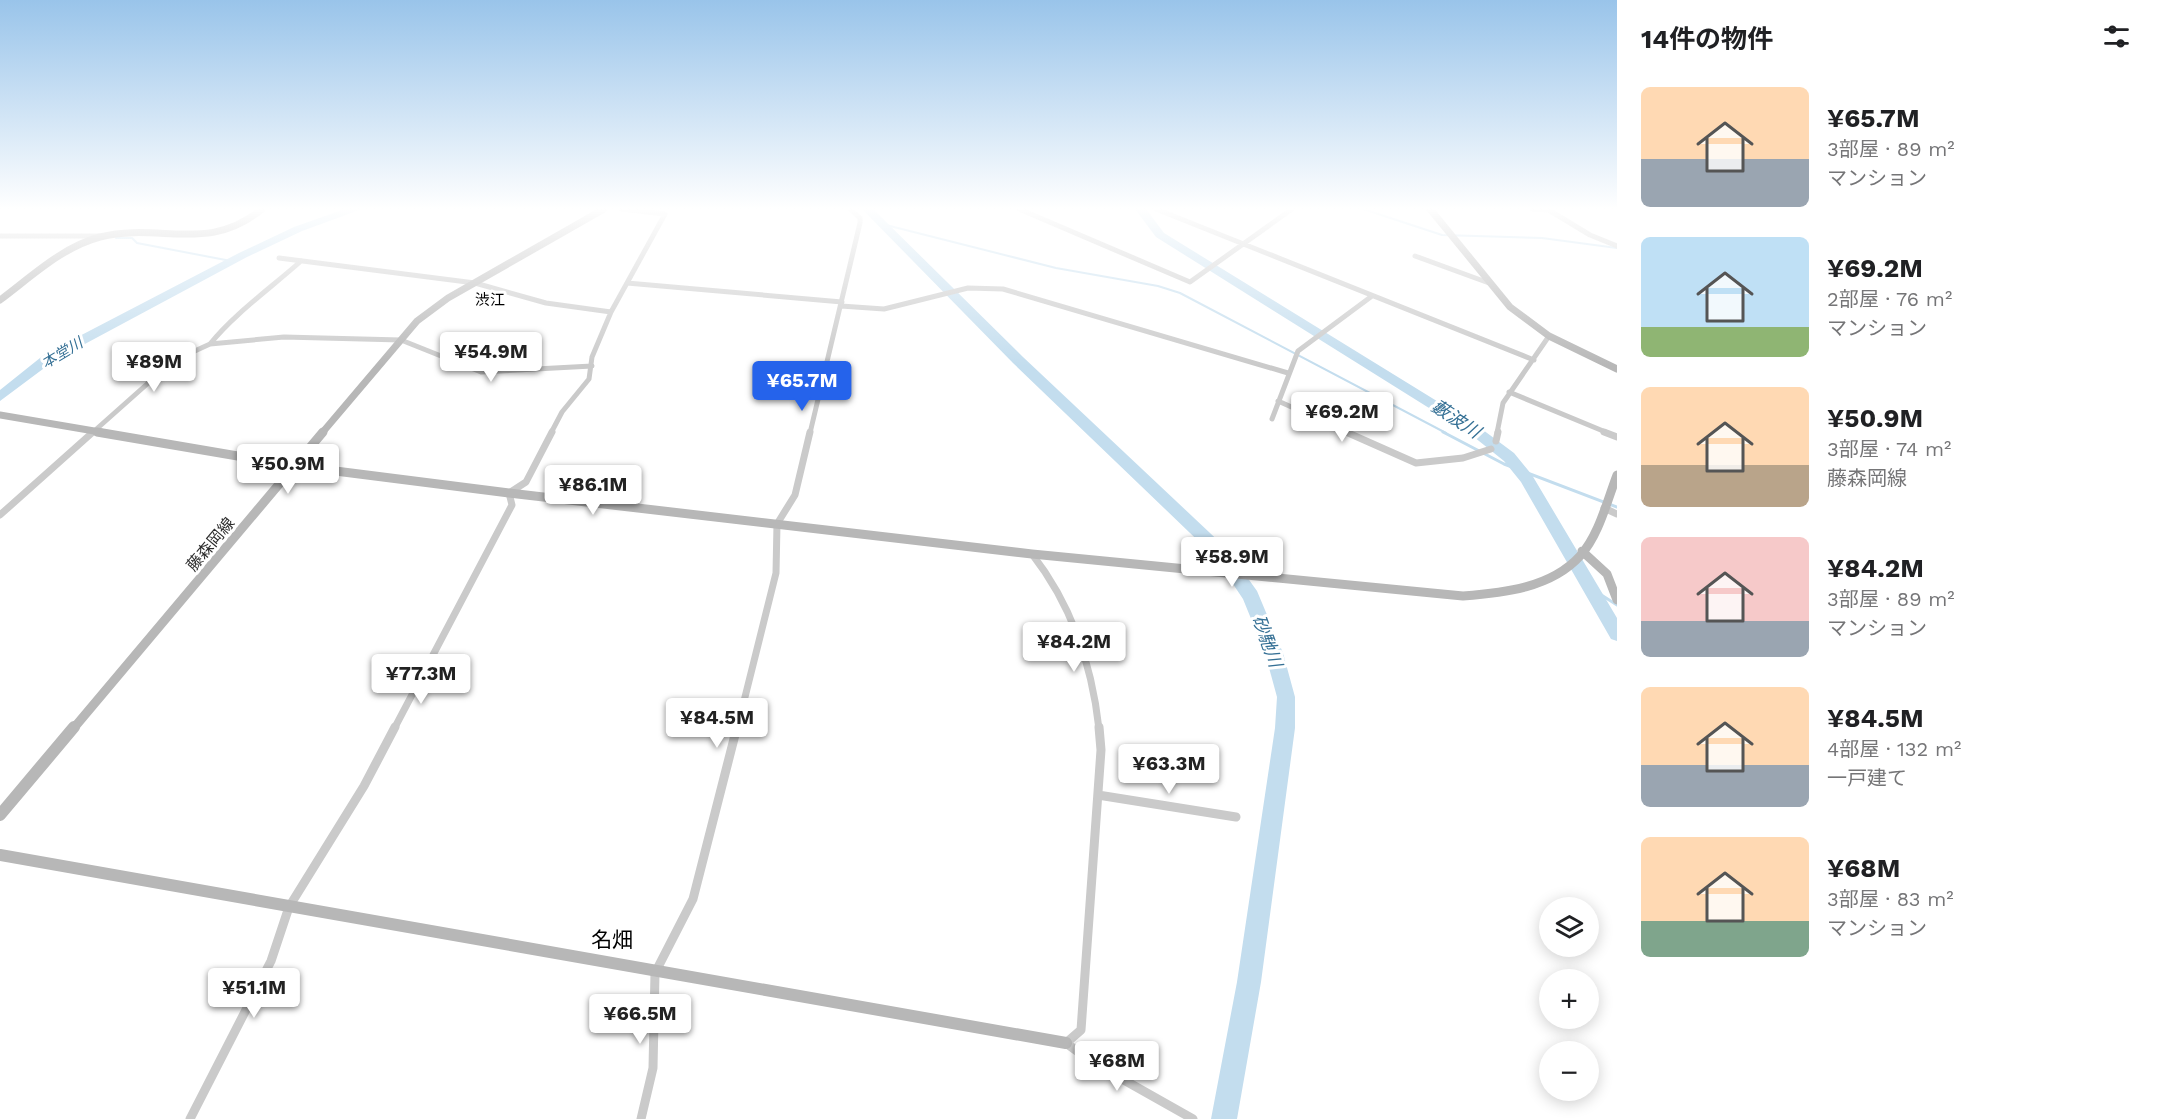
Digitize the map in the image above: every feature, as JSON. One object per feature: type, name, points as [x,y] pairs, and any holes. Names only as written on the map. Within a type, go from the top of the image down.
[{"type":"street","points":[[0,300],[54,261]]},
{"type":"street","points":[[210,344],[227,322],[249,308],[301,261]]},
{"type":"street","points":[[303,261],[476,283],[546,303],[611,312]]},
{"type":"street","name":"藤森岡線","points":[[0,815],[401,340],[430,309],[514,261]]},
{"type":"street","points":[[509,492],[526,482],[562,412],[589,379],[592,357],[611,312],[639,261]]},
{"type":"street","points":[[641,1119],[653,1068],[655,973],[693,899],[776,573],[777,524],[795,495],[851,261]]},
{"type":"street","points":[[1141,261],[1190,282],[1219,261]]},
{"type":"street","points":[[1286,261],[1534,360]]},
{"type":"street","points":[[1429,261],[1489,283]]},
{"type":"street","points":[[1472,261],[1510,307],[1549,336],[1617,369]]},
{"type":"street","points":[[627,284],[884,309],[968,288],[1003,289],[1043,299],[1288,374]]},
{"type":"street","points":[[1272,419],[1298,351],[1372,296]]},
{"type":"street","points":[[1496,441],[1503,403],[1549,336]]},
{"type":"street","points":[[0,515],[173,361],[210,344],[284,338],[401,340],[481,372],[592,366]]},
{"type":"street","points":[[1509,392],[1617,437]]},
{"type":"street","points":[[1278,400],[1416,463],[1463,458],[1491,449]]},
{"type":"street","points":[[0,415],[296,466],[1032,554],[1463,596],[1510,592],[1546,579],[1582,553],[1617,475]]},
{"type":"street","points":[[190,1119],[271,961],[289,908],[364,786],[501,527],[512,505],[509,492]]},
{"type":"street","points":[[1604,508],[1617,514]]},
{"type":"street","points":[[1582,553],[1607,574],[1617,600]]},
{"type":"street","points":[[1032,554],[1052,577],[1080,647],[1100,722],[1101,750],[1081,1030],[1066,1044]]},
{"type":"street","points":[[1098,795],[1236,817]]},
{"type":"street","points":[[0,855],[655,973],[1066,1044],[1092,1062],[1189,1117]]},
{"type":"waterway","name":"本堂川","points":[[0,397],[50,357],[231,261]]},
{"type":"waterway","name":"砂馳川","points":[[919,261],[1018,360],[1221,553],[1251,596],[1274,653],[1286,697],[1285,728],[1249,982],[1224,1119]]},
{"type":"waterway","points":[[1029,261],[1158,286],[1180,293],[1446,433]]},
{"type":"waterway","name":"藪波川","points":[[1202,261],[1474,430],[1509,457],[1527,479],[1617,634]]},
{"type":"waterway","points":[[1443,432],[1504,464],[1617,507]]},
{"type":"waterway","points":[[1592,589],[1617,605]]},
{"type":"district","name":"渋江","points":[[490,300]]},
{"type":"district","name":"名畑","points":[[612,940]]}]
